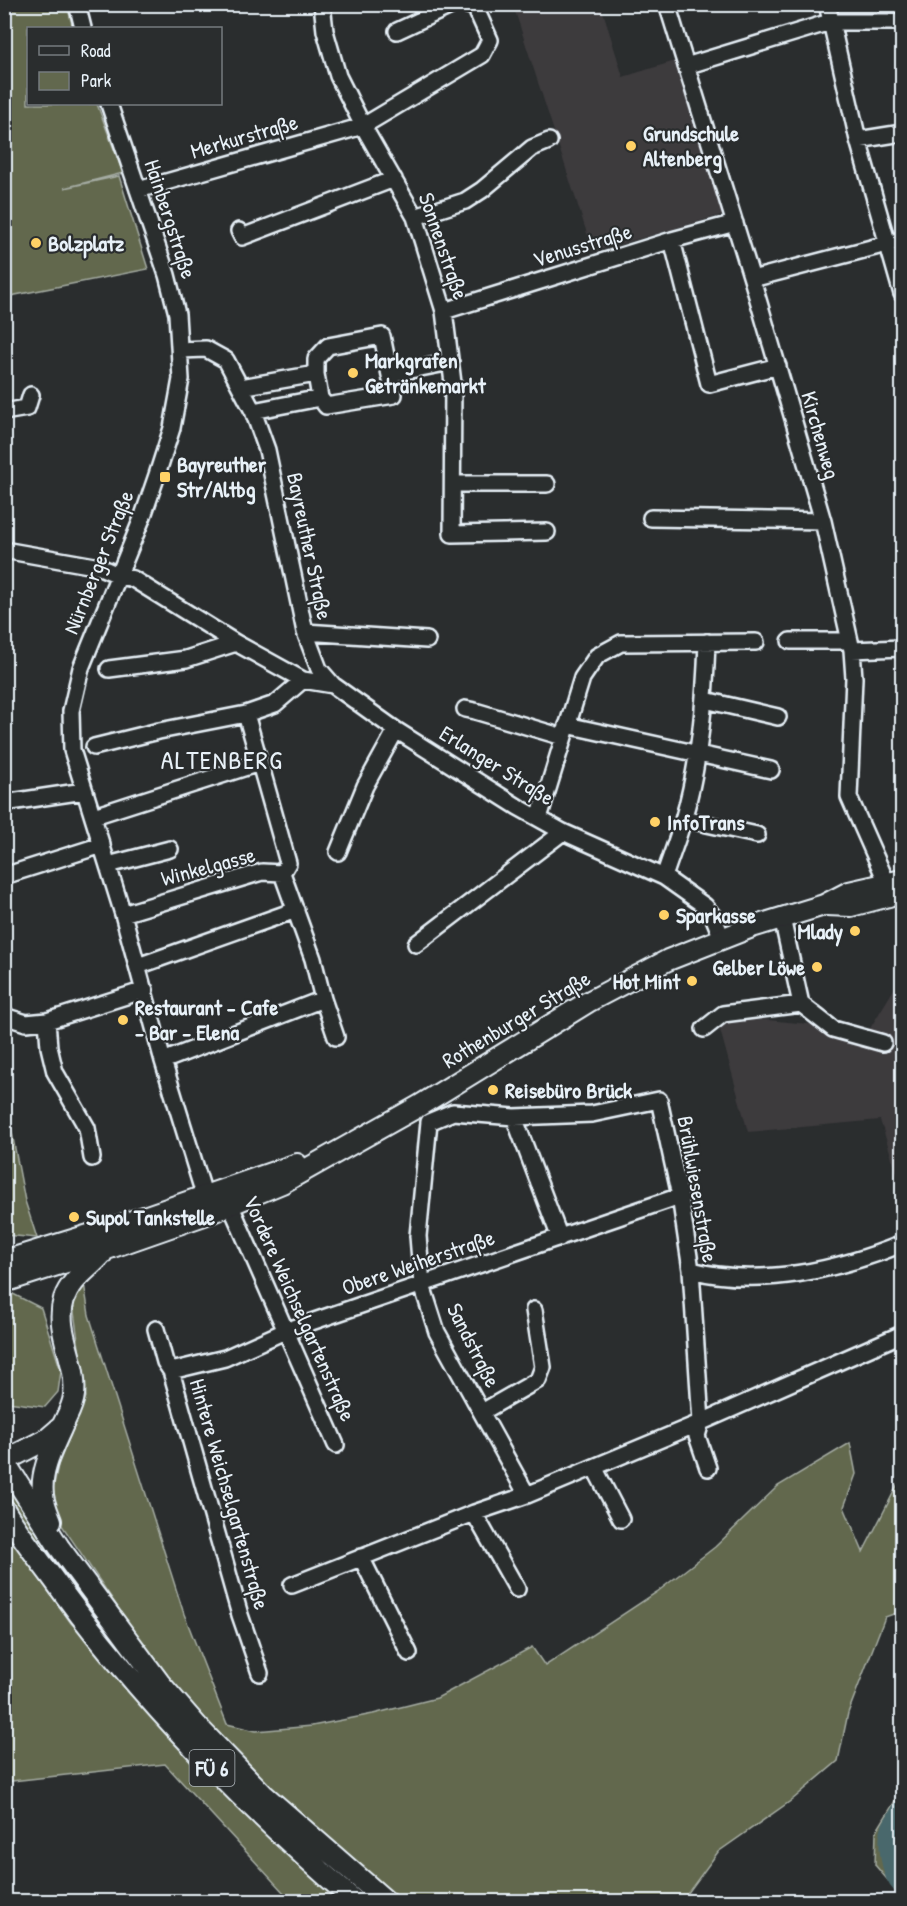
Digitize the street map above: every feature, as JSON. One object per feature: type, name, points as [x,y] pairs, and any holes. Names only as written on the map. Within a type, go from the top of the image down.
[{"type":"main road","name":"Rothenburger Straße","points":[[4,1282],[107,1249],[227,1197],[282,1183],[419,1106],[588,1002],[668,960],[722,938],[824,905],[851,906],[897,885]]},
{"type":"main road","name":"Rothenburger Straße","points":[[4,1261],[118,1226],[207,1205]]},
{"type":"main road","points":[[59,1547],[43,1497],[42,1483],[47,1460],[72,1403],[74,1385],[61,1312],[73,1282],[107,1249]]},
{"type":"main road","points":[[4,1461],[47,1439],[61,1427]]},
{"type":"main road","name":"FÜ 6","points":[[4,1461],[59,1547],[159,1682],[199,1728],[263,1794],[387,1902]]},
{"type":"main road","name":"FÜ 6","points":[[5,1511],[83,1620],[142,1693],[226,1784],[288,1843],[356,1902]]},
{"type":"street","points":[[77,4],[83,27]]},
{"type":"street","name":"Sonnenstraße","points":[[322,4],[325,31],[338,76],[363,126],[415,217],[444,311],[453,383],[452,534],[548,532]]},
{"type":"street","points":[[397,31],[455,4]]},
{"type":"street","name":"Merkurstraße","points":[[138,190],[363,126],[482,55],[490,40],[475,7],[464,4]]},
{"type":"street","name":"Kirchenweg","points":[[667,4],[752,279],[823,521],[851,645],[854,678],[849,797],[897,885]]},
{"type":"street","points":[[827,4],[858,140],[895,242],[903,294]]},
{"type":"street","points":[[686,66],[830,22],[903,22]]},
{"type":"street","name":"Hainbergstraße","points":[[109,105],[167,275],[177,314],[180,350]]},
{"type":"street","points":[[858,140],[903,133]]},
{"type":"street","points":[[415,217],[465,201],[482,190],[532,148],[549,141]]},
{"type":"street","points":[[239,231],[242,237],[394,179]]},
{"type":"street","name":"Venusstraße","points":[[444,311],[672,240],[735,223]]},
{"type":"street","points":[[672,240],[709,384],[778,366]]},
{"type":"street","points":[[752,279],[895,242]]},
{"type":"street","points":[[382,336],[390,374],[394,394],[326,406],[320,398],[316,359],[328,346],[382,336]]},
{"type":"street","name":"Bayreuther Straße","points":[[180,350],[206,348],[226,360],[253,411],[267,450],[305,632],[319,669],[333,685]]},
{"type":"street","name":"Nürnberger Straße","points":[[180,350],[181,379],[172,428],[142,516],[81,668],[71,711],[72,750],[94,816],[163,1060],[207,1205]]},
{"type":"street","points":[[390,374],[451,362]]},
{"type":"street","points":[[241,387],[316,374]]},
{"type":"street","points":[[4,412],[27,408],[31,395]]},
{"type":"street","points":[[253,411],[320,398]]},
{"type":"street","points":[[453,484],[547,484]]},
{"type":"street","points":[[651,518],[823,521]]},
{"type":"street","name":"Erlanger Straße","points":[[4,550],[100,567],[133,579],[236,643],[303,680],[333,685],[396,730],[518,807],[563,832],[663,877],[705,906],[713,916],[722,938]]},
{"type":"street","points":[[305,632],[428,640]]},
{"type":"street","points":[[790,641],[903,648]]},
{"type":"street","points":[[663,877],[684,819],[697,754],[705,699],[707,642]]},
{"type":"street","points":[[539,818],[582,678],[597,656],[621,643],[756,642]]},
{"type":"street","points":[[109,669],[186,659],[236,643]]},
{"type":"street","points":[[94,747],[246,714],[275,704],[303,680]]},
{"type":"street","points":[[705,699],[778,717]]},
{"type":"street","points":[[465,710],[771,770]]},
{"type":"street","points":[[246,714],[288,863],[282,873]]},
{"type":"street","points":[[338,852],[365,786],[396,730]]},
{"type":"street","points":[[94,816],[259,763]]},
{"type":"street","points":[[4,802],[84,791]]},
{"type":"street","points":[[684,819],[756,835]]},
{"type":"street","points":[[416,944],[563,832]]},
{"type":"street","points":[[4,876],[102,845]]},
{"type":"street","points":[[108,865],[170,849]]},
{"type":"street","name":"Winkelgasse","points":[[123,914],[262,872],[282,873],[313,959],[336,1037]]},
{"type":"street","points":[[138,966],[296,910]]},
{"type":"street","points":[[782,918],[801,1005],[833,1029],[883,1042]]},
{"type":"street","points":[[4,1016],[26,1023],[47,1022],[145,990]]},
{"type":"street","points":[[163,1060],[323,999]]},
{"type":"street","points":[[704,1029],[723,1014],[801,1005]]},
{"type":"street","points":[[47,1022],[48,1047],[55,1072],[87,1128],[92,1158]]},
{"type":"street","name":"Brühlwiesenstraße","points":[[453,1112],[514,1117],[554,1117],[592,1114],[659,1100],[680,1196],[691,1270],[701,1422],[697,1436],[708,1468]]},
{"type":"street","name":"Sandstraße","points":[[453,1112],[429,1122],[418,1236],[422,1285],[437,1332],[528,1495]]},
{"type":"street","points":[[514,1117],[561,1238]]},
{"type":"street","name":"Obere Weiherstraße","points":[[171,1371],[225,1358],[285,1331],[680,1196]]},
{"type":"street","name":"Vordere Weichselgartenstraße","points":[[227,1197],[336,1445]]},
{"type":"street","points":[[691,1270],[714,1276],[774,1276],[833,1267],[876,1255],[903,1244]]},
{"type":"street","points":[[482,1412],[538,1380],[543,1367],[534,1310]]},
{"type":"street","name":"Hintere Weichselgartenstraße","points":[[156,1329],[165,1362],[171,1371],[240,1615],[260,1672]]},
{"type":"street","points":[[292,1585],[474,1513],[528,1495],[903,1334]]},
{"type":"street","points":[[594,1467],[621,1520]]},
{"type":"street","points":[[474,1513],[517,1589]]},
{"type":"street","points":[[361,1557],[409,1653]]},
{"type":"shaded area","name":"Grundschule Altenberg","points":[[513,5],[601,5],[623,77],[675,61],[725,214],[593,252]]},
{"type":"shaded area","points":[[902,976],[902,1190],[880,1120],[748,1132],[716,1015],[869,1030]]},
{"type":"green space","points":[[4,5],[67,5],[73,27],[27,27],[27,105],[97,105],[123,173],[64,188],[119,176],[148,269],[5,297]]},
{"type":"green space","points":[[5,1112],[8,1112],[25,1201],[37,1238],[5,1235]]},
{"type":"green space","points":[[84,1283],[89,1315],[184,1614],[227,1724],[256,1731],[312,1726],[437,1698],[532,1647],[545,1666],[657,1592],[715,1547],[778,1486],[850,1443],[856,1474],[844,1507],[863,1552],[902,1476],[902,1611],[885,1617],[848,1713],[838,1761],[792,1800],[718,1852],[682,1901],[396,1901],[277,1797],[170,1684],[61,1524],[51,1499],[58,1465],[86,1397],[73,1305]]},
{"type":"green space","points":[[13,1294],[41,1308],[61,1371],[58,1392],[45,1407],[8,1402],[5,1399],[5,1296]]},
{"type":"green space","points":[[4,1475],[87,1597],[376,1901],[365,1901],[161,1706],[48,1559],[5,1494]]},
{"type":"green space","points":[[4,1529],[71,1623],[346,1901],[286,1901],[285,1894],[165,1764],[12,1781],[5,1786]]},
{"type":"green space","points":[[902,1790],[902,1897],[875,1865],[876,1832]]},
{"type":"waterway","points":[[902,1810],[892,1827],[889,1841],[892,1866],[902,1885]]},
{"type":"place","name":"Grundschule Altenberg","points":[[631,146]]},
{"type":"place","name":"Bolzplatz","points":[[36,243]]},
{"type":"place","name":"Markgrafen Getränkemarkt","points":[[353,373]]},
{"type":"place","name":"Bayreuther Str/Altbg","points":[[165,477]]},
{"type":"place","name":"InfoTrans","points":[[655,822]]},
{"type":"place","name":"Sparkasse","points":[[664,915]]},
{"type":"place","name":"Mlady","points":[[855,931]]},
{"type":"place","name":"Gelber Löwe","points":[[817,967]]},
{"type":"place","name":"Hot Mint","points":[[692,981]]},
{"type":"place","name":"Restaurant - Cafe - Bar - Elena","points":[[123,1020]]},
{"type":"place","name":"Reisebüro Brück","points":[[493,1090]]},
{"type":"place","name":"Supol Tankstelle","points":[[74,1217]]},
{"type":"district","name":"ALTENBERG","points":[[222,759]]}]
